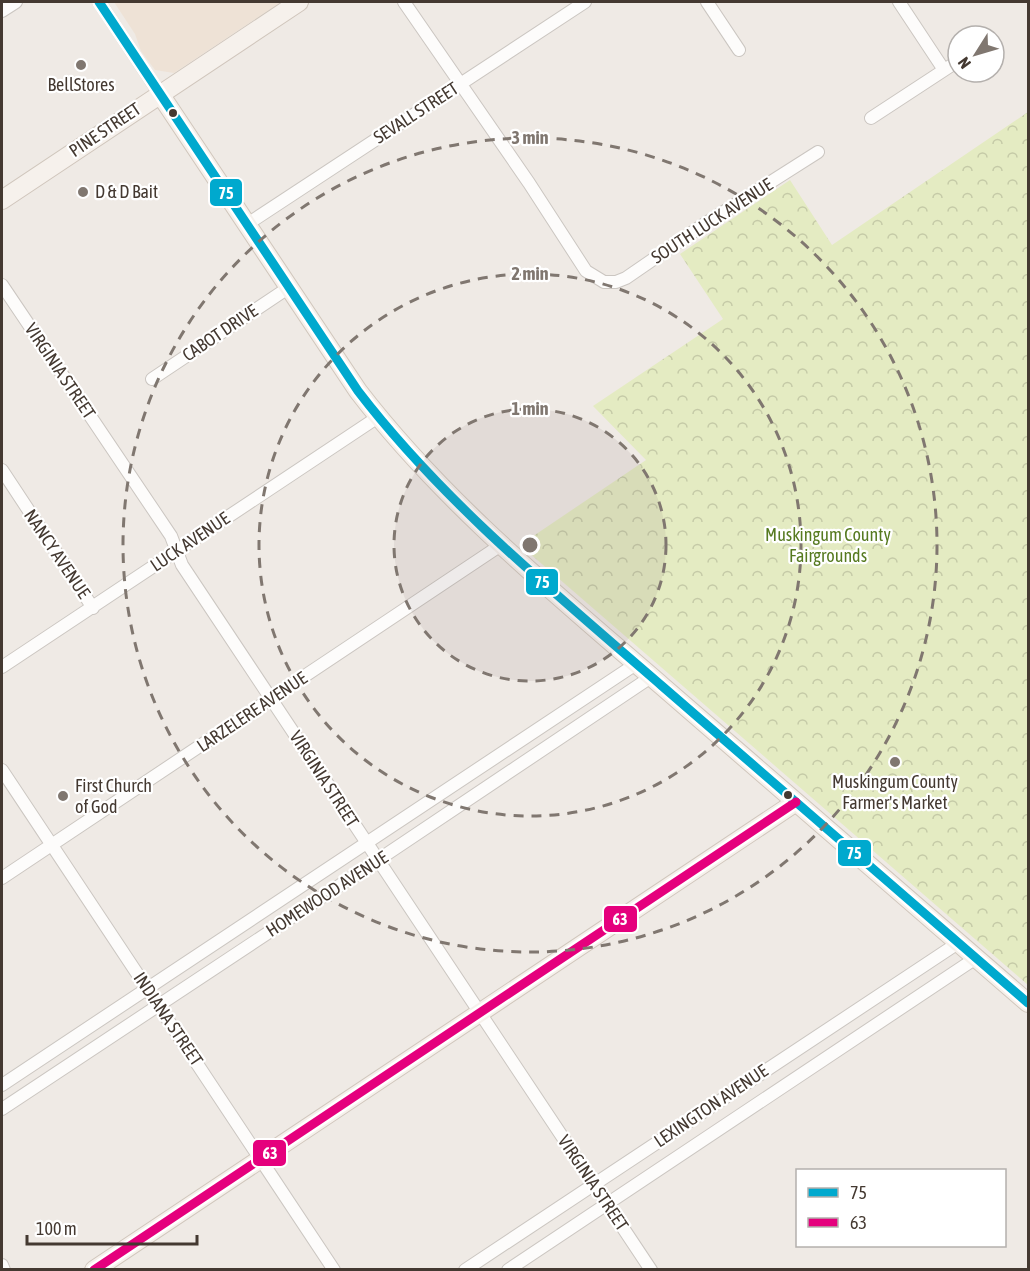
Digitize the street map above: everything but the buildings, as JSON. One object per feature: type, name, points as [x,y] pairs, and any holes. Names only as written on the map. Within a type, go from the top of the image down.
[{"type":"street","points":[[2,11],[16,2]]},
{"type":"street","points":[[99,2],[288,288],[378,417],[501,545],[1029,1003]]},
{"type":"street","name":"PINE STREET","points":[[2,200],[299,2]]},
{"type":"street","points":[[404,2],[460,84]]},
{"type":"street","name":"SEVALL STREET","points":[[246,225],[585,2]]},
{"type":"street","points":[[707,2],[739,50]]},
{"type":"street","points":[[871,118],[944,70],[899,2]]},
{"type":"street","name":"SOUTH LUCK AVENUE","points":[[460,84],[529,183],[586,271],[604,282],[616,282],[626,278],[703,225],[818,152]]},
{"type":"street","name":"VIRGINIA STREET","points":[[2,285],[171,536],[182,565],[651,1269]]},
{"type":"street","name":"CABOT DRIVE","points":[[153,379],[288,288]]},
{"type":"street","name":"LUCK AVENUE","points":[[2,667],[378,417]]},
{"type":"street","name":"NANCY AVENUE","points":[[2,470],[93,608]]},
{"type":"street","name":"LARZELERE AVENUE","points":[[2,878],[501,545]]},
{"type":"street","name":"HOMEWOOD AVENUE","points":[[2,1084],[636,664]]},
{"type":"street","name":"HOMEWOOD AVENUE","points":[[2,1109],[651,677]]},
{"type":"street","name":"INDIANA STREET","points":[[2,770],[334,1269]]},
{"type":"street","points":[[94,1269],[796,802]]},
{"type":"street","name":"LEXINGTON AVENUE","points":[[465,1269],[958,943]]},
{"type":"street","name":"LEXINGTON AVENUE","points":[[508,1269],[976,958]]},
{"type":"street","points":[[2,1265],[4,1269]]},
{"type":"shaded area","points":[[114,2],[281,2],[174,73],[155,70],[141,51],[135,34]]},
{"type":"green space","name":"Muskingum County Fairgrounds","points":[[1028,112],[1028,985],[520,545],[646,460],[593,406],[723,319],[680,254],[790,180],[832,245]]},
{"type":"transit line","name":"75","points":[[99,2],[358,391],[427,471],[542,582],[1028,1003]]},
{"type":"transit line","name":"63","points":[[94,1270],[796,802]]},
{"type":"place","name":"BellStores","points":[[81,65]]},
{"type":"place","name":"D & D Bait","points":[[83,192]]},
{"type":"place","name":"Muskingum County Farmer's Market","points":[[895,762]]},
{"type":"place","name":"First Church of God","points":[[63,796]]}]
